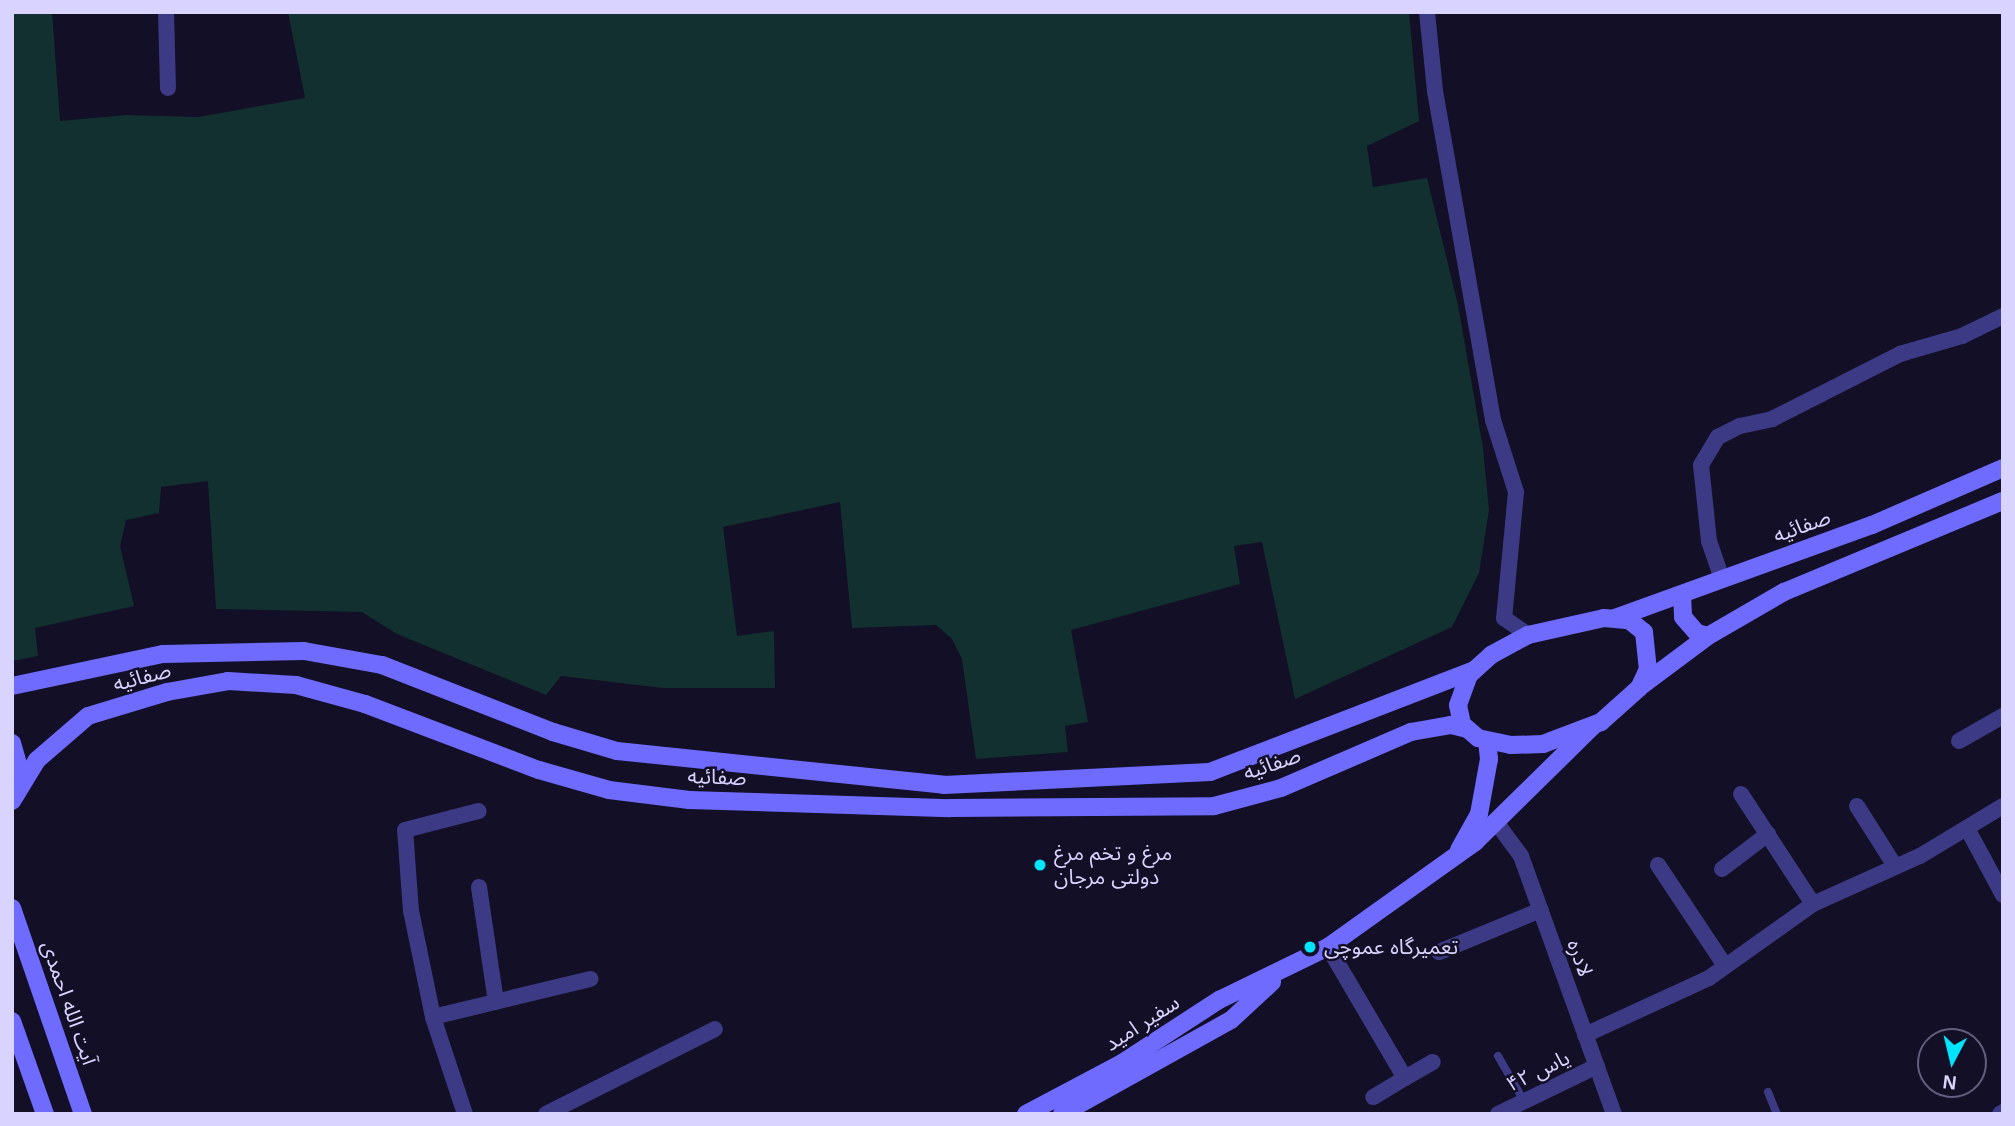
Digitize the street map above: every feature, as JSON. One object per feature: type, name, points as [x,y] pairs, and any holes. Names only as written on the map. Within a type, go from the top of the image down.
[{"type":"main road","name":"صفائیه","points":[[12,686],[163,654],[304,650],[382,665],[553,732],[617,751],[944,785],[1210,772],[1474,670],[1491,655],[1528,635],[1567,624],[1613,619],[1682,595],[1872,524],[2003,468]]},
{"type":"main road","points":[[1474,670],[1458,705],[1467,729],[1487,741],[1543,744],[1593,726],[1708,636],[1784,592],[2003,501]]},
{"type":"main road","points":[[1682,595],[1683,617],[1697,633],[1708,636]]},
{"type":"main road","points":[[1613,619],[1629,620],[1644,632],[1648,670],[1639,688]]},
{"type":"main road","name":"صفائیه","points":[[12,800],[37,760],[88,716],[167,692],[228,681],[296,685],[365,704],[539,770],[609,790],[689,800],[950,808],[1214,806],[1281,788],[1411,732],[1451,725],[1467,729]]},
{"type":"main road","name":"سفیر امید","points":[[1026,1114],[1122,1063],[1219,1000],[1283,972],[1328,947],[1458,851],[1475,842],[1593,726]]},
{"type":"main road","points":[[1458,851],[1479,814],[1489,760],[1487,741]]},
{"type":"main road","points":[[12,743],[18,764],[12,800]]},
{"type":"main road","name":"آیت الله احمدی","points":[[12,908],[83,1114]]},
{"type":"main road","name":"سفیر امید","points":[[1062,1114],[1231,1020],[1283,972]]},
{"type":"main road","points":[[12,1021],[45,1114]]},
{"type":"street","points":[[166,12],[168,89]]},
{"type":"street","points":[[1427,12],[1435,91],[1493,420],[1516,492],[1504,618],[1528,635]]},
{"type":"street","points":[[1722,579],[1709,541],[1701,465],[1718,438],[1740,426],[1772,419],[1900,354],[1962,335],[2003,316]]},
{"type":"street","points":[[1959,741],[2003,716]]},
{"type":"street","points":[[1741,794],[1813,904]]},
{"type":"street","points":[[1857,806],[1895,866]]},
{"type":"street","points":[[1585,1035],[1651,1008],[1726,966],[1813,904],[1968,830],[2003,806]]},
{"type":"street","points":[[465,1114],[433,1017],[411,911],[405,830],[479,811]]},
{"type":"street","name":"لادره","points":[[1496,822],[1521,856],[1614,1114]]},
{"type":"street","points":[[1968,830],[2003,895]]},
{"type":"street","points":[[1722,869],[1768,834]]},
{"type":"street","points":[[1658,865],[1726,966]]},
{"type":"street","points":[[479,887],[496,1002]]},
{"type":"street","points":[[1439,952],[1541,910]]},
{"type":"street","points":[[1328,947],[1405,1077]]},
{"type":"street","points":[[433,1017],[590,979]]},
{"type":"street","points":[[546,1114],[573,1108],[715,1028]]},
{"type":"street","points":[[1373,1097],[1433,1062]]},
{"type":"street","name":"یاس ۴۲","points":[[1498,1114],[1597,1066]]},
{"type":"lane","points":[[1498,1056],[1524,1101]]},
{"type":"lane","points":[[1768,1092],[1777,1114]]},
{"type":"green space","points":[[12,12],[52,12],[60,121],[126,115],[198,117],[305,98],[288,12],[1409,12],[1419,121],[1367,146],[1373,187],[1427,178],[1458,305],[1483,448],[1489,510],[1479,573],[1452,627],[1295,699],[1262,542],[1234,546],[1240,584],[1071,630],[1088,722],[1065,726],[1068,752],[976,759],[962,659],[952,639],[936,625],[852,628],[840,502],[723,527],[737,636],[774,631],[775,688],[663,688],[561,676],[546,695],[397,634],[362,612],[216,609],[208,481],[161,487],[159,513],[126,520],[120,546],[134,606],[35,628],[38,656],[12,661]]},
{"type":"place","name":"مرغ و تخم مرغ دولتی مرجان","points":[[1040,865]]},
{"type":"place","name":"تعمیرگاه عموچی","points":[[1310,947]]}]
